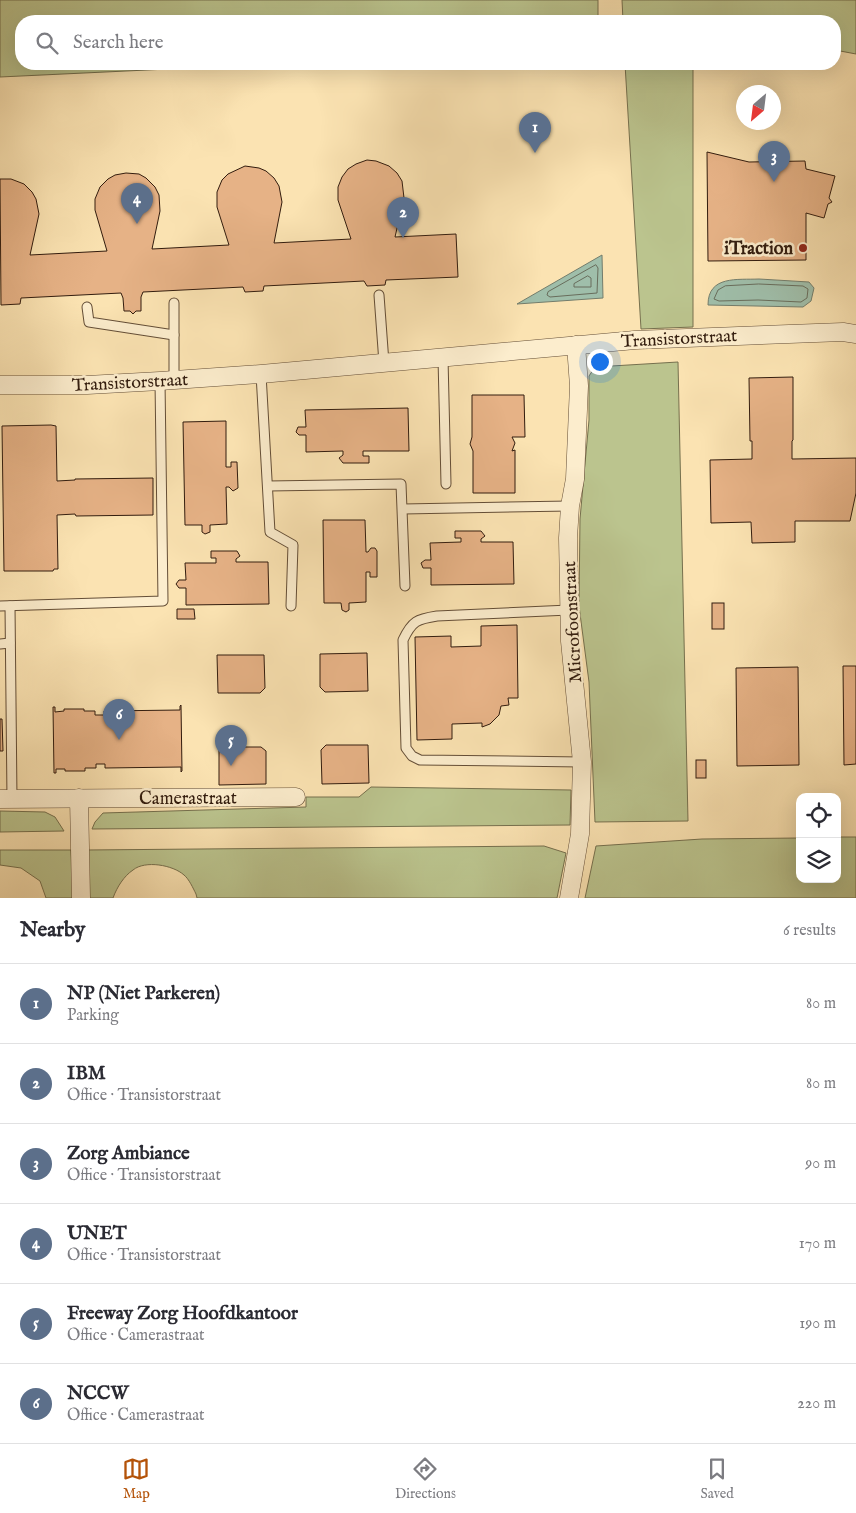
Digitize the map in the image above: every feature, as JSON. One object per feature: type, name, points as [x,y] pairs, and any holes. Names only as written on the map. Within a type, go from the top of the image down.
[{"type":"street","name":"Transistorstraat","points":[[0,385],[87,385],[167,381],[576,345],[708,336],[843,332],[856,334]]},
{"type":"street","name":"Microfoonstraat","points":[[569,898],[580,834],[582,762],[570,641],[569,610],[568,538],[570,506],[575,479],[578,395],[576,345]]},
{"type":"street","name":"Camerastraat","points":[[6,799],[296,797]]},
{"type":"street","points":[[80,798],[81,898]]},
{"type":"lane","points":[[379,295],[384,363]]},
{"type":"lane","points":[[6,799],[10,643],[5,606],[163,601],[167,381],[174,335],[174,303]]},
{"type":"lane","points":[[86,307],[89,322],[174,335]]},
{"type":"lane","points":[[443,358],[446,484]]},
{"type":"lane","points":[[261,374],[270,532],[293,544],[291,606]]},
{"type":"lane","points":[[268,486],[401,484],[405,586]]},
{"type":"lane","points":[[403,509],[570,506]]},
{"type":"lane","points":[[569,610],[437,616],[418,619],[408,629],[403,640],[406,748],[412,756],[420,760],[582,762]]},
{"type":"lane","points":[[0,644],[10,643]]},
{"type":"green space","points":[[0,0],[598,0],[598,15],[15,15],[15,70],[147,70],[0,77]]},
{"type":"green space","points":[[622,0],[856,0],[856,54],[841,51],[841,15],[623,15]]},
{"type":"green space","points":[[625,70],[693,70],[693,327],[641,329]]},
{"type":"green space","points":[[678,362],[688,821],[595,822],[589,682],[579,606],[580,519],[589,420],[589,376],[595,367]]},
{"type":"green space","points":[[371,787],[571,790],[570,825],[92,829],[103,813],[306,807],[306,797],[359,797]]},
{"type":"green space","points":[[0,811],[45,812],[55,817],[64,831],[0,832]]},
{"type":"green space","points":[[841,837],[856,837],[856,898],[585,898],[596,846],[702,839],[796,838],[796,883],[841,883]]},
{"type":"green space","points":[[544,846],[566,853],[557,898],[197,898],[191,884],[184,875],[166,866],[144,865],[127,875],[113,898],[87,898],[86,850]]},
{"type":"green space","points":[[0,850],[71,850],[74,898],[46,898],[40,881],[21,868],[0,865]]},
{"type":"water","points":[[602,255],[603,298],[517,304]]},
{"type":"water","points":[[759,279],[809,282],[814,288],[811,301],[803,307],[708,305],[709,295],[713,288],[719,284],[734,280]]},
{"type":"building","points":[[707,152],[749,162],[805,161],[806,169],[835,176],[829,198],[832,202],[828,204],[824,218],[806,213],[806,260],[708,261]]},
{"type":"building","points":[[367,160],[389,166],[402,181],[404,198],[395,237],[456,234],[458,277],[386,280],[385,285],[367,286],[364,281],[264,286],[263,291],[245,292],[243,287],[143,292],[141,311],[136,311],[133,314],[130,311],[124,311],[121,293],[21,298],[20,304],[1,305],[0,179],[11,179],[24,184],[36,199],[39,214],[30,255],[107,251],[95,210],[95,199],[100,187],[108,179],[115,175],[126,173],[139,174],[146,178],[155,187],[159,195],[160,211],[152,249],[229,245],[217,207],[217,192],[222,180],[228,174],[245,166],[259,168],[274,178],[279,186],[282,202],[274,243],[351,239],[338,200],[338,187],[348,169]]},
{"type":"building","points":[[793,377],[792,459],[856,458],[856,493],[850,521],[795,521],[795,542],[752,543],[751,522],[711,523],[710,460],[752,459],[749,378]]},
{"type":"building","points":[[472,395],[524,395],[525,437],[512,437],[515,443],[512,451],[515,450],[515,493],[473,493],[473,451],[470,444],[472,437]]},
{"type":"building","points":[[408,408],[409,451],[363,451],[363,456],[369,456],[369,463],[343,463],[339,458],[343,455],[343,451],[306,452],[306,435],[299,435],[296,432],[298,427],[306,427],[305,410]]},
{"type":"building","points":[[226,421],[226,467],[231,467],[231,462],[237,462],[238,488],[233,491],[226,487],[227,524],[210,525],[210,532],[205,534],[202,532],[202,525],[185,525],[183,422]]},
{"type":"building","points":[[2,426],[56,426],[57,481],[153,478],[153,515],[57,515],[58,569],[53,571],[4,571]]},
{"type":"building","points":[[323,520],[365,520],[366,552],[371,548],[375,548],[377,551],[377,577],[370,577],[370,572],[366,572],[366,602],[349,603],[349,610],[346,612],[342,610],[341,603],[324,603]]},
{"type":"building","points":[[455,531],[481,531],[485,536],[481,539],[481,542],[513,542],[514,584],[431,585],[431,568],[423,568],[421,563],[425,560],[431,560],[430,543],[461,542],[461,538],[455,538]]},
{"type":"building","points":[[211,551],[237,551],[240,556],[236,559],[236,562],[268,562],[269,604],[186,605],[186,588],[179,588],[176,584],[179,580],[186,580],[185,563],[216,563],[216,558],[211,558]]},
{"type":"building","points":[[712,603],[724,603],[724,629],[712,629]]},
{"type":"building","points":[[177,609],[194,609],[195,619],[177,619]]},
{"type":"building","points":[[517,625],[518,698],[508,698],[509,705],[501,706],[499,715],[490,724],[482,727],[482,723],[452,724],[452,739],[417,740],[415,637],[451,636],[451,647],[481,646],[481,626]]},
{"type":"building","points":[[367,653],[368,691],[325,692],[320,687],[320,654]]},
{"type":"building","points":[[217,655],[264,655],[265,688],[260,693],[218,693]]},
{"type":"building","points":[[843,666],[856,666],[856,764],[844,765]]},
{"type":"building","points":[[798,667],[799,765],[737,766],[736,668]]},
{"type":"building","points":[[181,705],[182,771],[181,772],[181,767],[105,768],[105,764],[96,764],[96,768],[85,768],[85,771],[56,769],[56,773],[54,773],[53,707],[55,707],[55,712],[64,711],[64,709],[84,709],[84,711],[95,711],[95,715],[104,715],[104,711],[180,710]]},
{"type":"building","points":[[0,719],[2,719],[3,751],[0,751]]},
{"type":"building","points":[[326,745],[368,745],[369,783],[322,784],[321,750]]},
{"type":"building","points":[[219,747],[261,747],[266,751],[266,784],[219,785]]},
{"type":"building","points":[[696,760],[706,760],[706,778],[696,778]]},
{"type":"place","name":"NP (Niet Parkeren)","points":[[535,153]]},
{"type":"place","name":"Zorg Ambiance","points":[[774,182]]},
{"type":"place","name":"UNET","points":[[137,224]]},
{"type":"place","name":"IBM","points":[[403,238]]},
{"type":"place","name":"iTraction","points":[[803,248]]},
{"type":"place","name":"NCCW","points":[[119,740]]},
{"type":"place","name":"Freeway Zorg Hoofdkantoor","points":[[231,766]]}]
